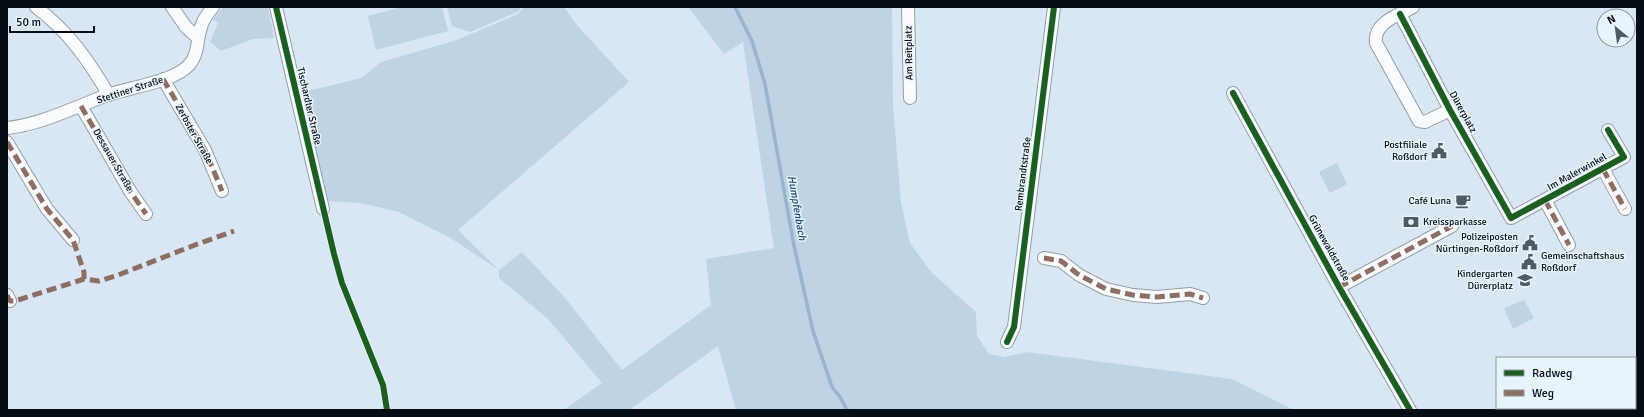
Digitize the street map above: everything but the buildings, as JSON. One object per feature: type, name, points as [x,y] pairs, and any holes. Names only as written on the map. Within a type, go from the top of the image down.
[{"type":"street","points":[[36,7],[70,37],[92,67],[109,95]]},
{"type":"street","points":[[172,7],[186,27],[198,38]]},
{"type":"street","name":"Stettiner Straße","points":[[7,128],[21,127],[48,119],[109,95],[176,74],[190,64],[195,57],[198,38],[203,22],[213,7]]},
{"type":"street","name":"Tischardter Straße","points":[[276,7],[323,209]]},
{"type":"street","name":"Am Reitplatz","points":[[908,7],[910,98]]},
{"type":"street","name":"Rembrandtstraße","points":[[1008,342],[1014,327],[1054,7]]},
{"type":"street","points":[[1400,14],[1413,7]]},
{"type":"street","name":"Dürerplatz","points":[[1450,110],[1425,122],[1419,121],[1376,43],[1375,39],[1378,30],[1385,22],[1400,14],[1450,110],[1511,218]]},
{"type":"street","name":"Zerbster Straße","points":[[163,79],[205,150],[222,191]]},
{"type":"street","name":"Grünewaldstraße","points":[[1233,93],[1339,287],[1410,410]]},
{"type":"street","name":"Dessauer Straße","points":[[81,106],[130,191],[146,214]]},
{"type":"street","name":"Im Malerwinkel","points":[[1511,218],[1624,157],[1608,130]]},
{"type":"street","points":[[7,142],[47,209],[72,240]]},
{"type":"street","name":"Im Malerwinkel","points":[[1603,169],[1624,209]]},
{"type":"street","name":"Im Malerwinkel","points":[[1545,200],[1569,245]]},
{"type":"street","points":[[1339,287],[1452,226]]},
{"type":"street","points":[[1044,258],[1061,262],[1079,275],[1106,289],[1141,296],[1157,297],[1190,294],[1203,298]]},
{"type":"shaded area","points":[[223,7],[268,7],[274,38],[253,39],[221,51],[210,42],[218,23],[213,20]]},
{"type":"shaded area","points":[[402,7],[442,7],[448,31],[376,50],[368,16]]},
{"type":"shaded area","points":[[447,7],[522,7],[517,12],[470,32],[452,26]]},
{"type":"shaded area","points":[[524,7],[564,7],[576,24],[629,82],[458,230],[499,270],[449,237],[399,212],[361,203],[326,201],[300,93],[361,78],[381,62],[457,40],[518,14]]},
{"type":"shaded area","points":[[688,7],[892,7],[893,105],[901,203],[910,243],[931,272],[976,312],[977,336],[989,354],[1004,357],[1027,352],[1232,379],[1294,410],[736,410],[718,346],[629,410],[564,410],[602,383],[549,320],[499,278],[499,270],[522,252],[565,298],[622,370],[711,305],[706,259],[774,248],[743,42],[724,54]]},
{"type":"shaded area","points":[[1337,163],[1347,184],[1330,193],[1319,172]]},
{"type":"shaded area","points":[[1524,300],[1534,318],[1513,329],[1504,308]]},
{"type":"waterway","name":"Humpfenbach","points":[[735,7],[752,41],[765,84],[794,246],[813,331],[832,387],[840,397],[847,410]]},
{"type":"marked path","points":[[163,79],[205,150],[222,191]]},
{"type":"marked path","points":[[81,106],[130,191],[146,214]]},
{"type":"marked path","points":[[7,142],[47,209],[73,240],[84,272],[84,279]]},
{"type":"marked path","points":[[1603,169],[1625,209]]},
{"type":"marked path","points":[[1545,200],[1569,245]]},
{"type":"marked path","points":[[1339,287],[1452,226]]},
{"type":"marked path","points":[[7,295],[10,301],[15,301],[84,279],[99,281],[234,231]]},
{"type":"marked path","points":[[1044,258],[1061,261],[1079,275],[1106,289],[1133,295],[1157,297],[1190,294],[1203,298]]},
{"type":"cycle path","points":[[276,7],[334,254],[342,283],[383,385],[387,410]]},
{"type":"cycle path","points":[[1007,342],[1014,327],[1054,7]]},
{"type":"cycle path","points":[[1400,14],[1450,110],[1511,218],[1624,157],[1608,130]]},
{"type":"cycle path","points":[[1233,93],[1339,287],[1410,410]]},
{"type":"place","name":"Postfiliale Roßdorf","points":[[1439,151]]},
{"type":"place","name":"Café Luna","points":[[1463,201]]},
{"type":"place","name":"Kreissparkasse","points":[[1411,222]]},
{"type":"place","name":"Polizeiposten Nürtingen-Roßdorf","points":[[1530,243]]},
{"type":"place","name":"Gemeinschaftshaus Roßdorf","points":[[1529,262]]},
{"type":"place","name":"Kindergarten Dürerplatz","points":[[1525,280]]}]
